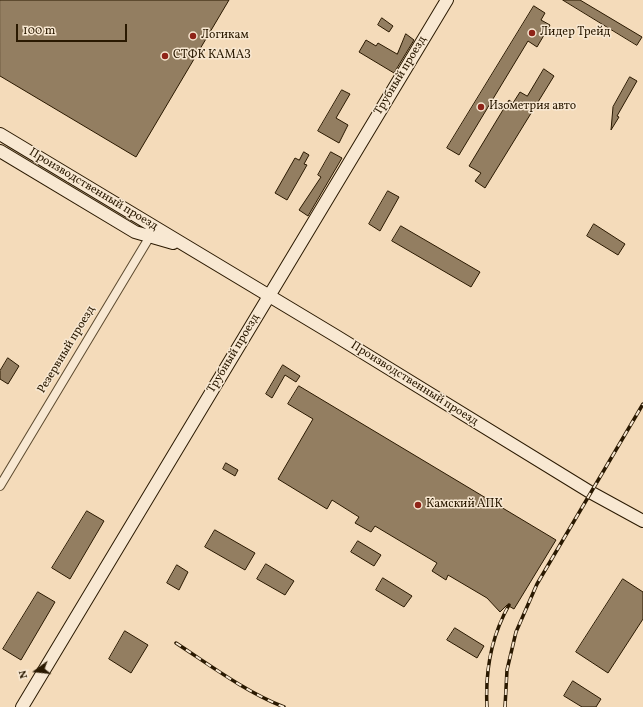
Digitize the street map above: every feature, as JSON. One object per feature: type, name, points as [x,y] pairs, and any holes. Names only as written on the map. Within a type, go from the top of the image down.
[{"type":"street","name":"Трубный проезд","points":[[22,707],[447,0]]},
{"type":"street","name":"Производственный проезд","points":[[0,136],[153,232],[186,246],[590,492],[643,521]]},
{"type":"street","name":"Производственный проезд","points":[[0,151],[136,232],[153,232]]},
{"type":"street","name":"Резервный проезд","points":[[0,486],[153,232]]},
{"type":"shaded area","points":[[8,145],[139,222],[136,227],[6,149]]},
{"type":"building","points":[[0,0],[229,0],[136,157],[0,76]]},
{"type":"building","points":[[563,0],[580,0],[642,37],[637,45]]},
{"type":"building","points":[[534,6],[545,13],[541,20],[550,25],[537,47],[528,41],[459,155],[447,148]]},
{"type":"building","points":[[382,18],[393,26],[389,32],[378,25]]},
{"type":"building","points":[[406,34],[414,40],[394,73],[359,52],[366,40],[376,46],[378,43],[397,54]]},
{"type":"building","points":[[544,69],[554,76],[485,188],[475,181],[481,173],[469,166],[509,100],[513,103],[520,92],[527,96]]},
{"type":"building","points":[[630,77],[637,81],[617,116],[619,117],[611,130],[613,107]]},
{"type":"building","points":[[342,90],[350,94],[336,118],[348,125],[339,143],[318,131]]},
{"type":"building","points":[[304,152],[309,155],[304,164],[307,165],[287,200],[275,193],[295,158],[299,160]]},
{"type":"building","points":[[331,152],[342,158],[308,216],[299,210],[321,177],[318,175]]},
{"type":"building","points":[[388,191],[399,197],[380,231],[369,224]]},
{"type":"building","points":[[594,224],[625,244],[618,255],[587,236]]},
{"type":"building","points":[[401,226],[480,272],[471,287],[392,241]]},
{"type":"building","points":[[8,358],[19,366],[8,384],[0,379],[0,371]]},
{"type":"building","points":[[283,365],[300,376],[296,382],[285,375],[272,398],[266,394]]},
{"type":"building","name":"Камский АПК","points":[[299,386],[556,540],[514,609],[507,605],[500,612],[487,598],[448,575],[446,580],[432,571],[437,563],[375,526],[371,532],[355,523],[359,517],[332,500],[327,509],[278,479],[313,419],[288,404]]},
{"type":"building","points":[[226,463],[238,470],[235,476],[223,469]]},
{"type":"building","points":[[87,511],[104,521],[70,579],[52,568]]},
{"type":"building","points":[[215,530],[255,553],[245,570],[205,547]]},
{"type":"building","points":[[358,541],[381,555],[374,566],[351,552]]},
{"type":"building","points":[[266,564],[294,581],[285,595],[257,579]]},
{"type":"building","points":[[177,565],[188,572],[179,590],[167,583]]},
{"type":"building","points":[[383,578],[412,596],[404,607],[376,590]]},
{"type":"building","points":[[623,579],[643,592],[643,619],[608,673],[576,652]]},
{"type":"building","points":[[38,592],[55,602],[21,660],[3,649]]},
{"type":"building","points":[[455,628],[484,646],[477,658],[447,640]]},
{"type":"building","points":[[125,631],[148,645],[131,673],[109,659]]},
{"type":"building","points":[[573,681],[601,699],[596,707],[582,707],[564,696]]},
{"type":"railway","points":[[505,707],[507,670],[516,632],[537,584],[643,404]]},
{"type":"railway","points":[[487,707],[487,680],[490,654],[498,629],[509,605]]},
{"type":"railway","points":[[176,643],[242,686],[284,707]]},
{"type":"place","name":"Лидер Трейд","points":[[532,33]]},
{"type":"place","name":"Логикам","points":[[193,36]]},
{"type":"place","name":"СТФК КАМАЗ","points":[[165,56]]},
{"type":"place","name":"Изометрия авто","points":[[481,107]]},
{"type":"place","name":"Камский АПК","points":[[418,505]]}]
